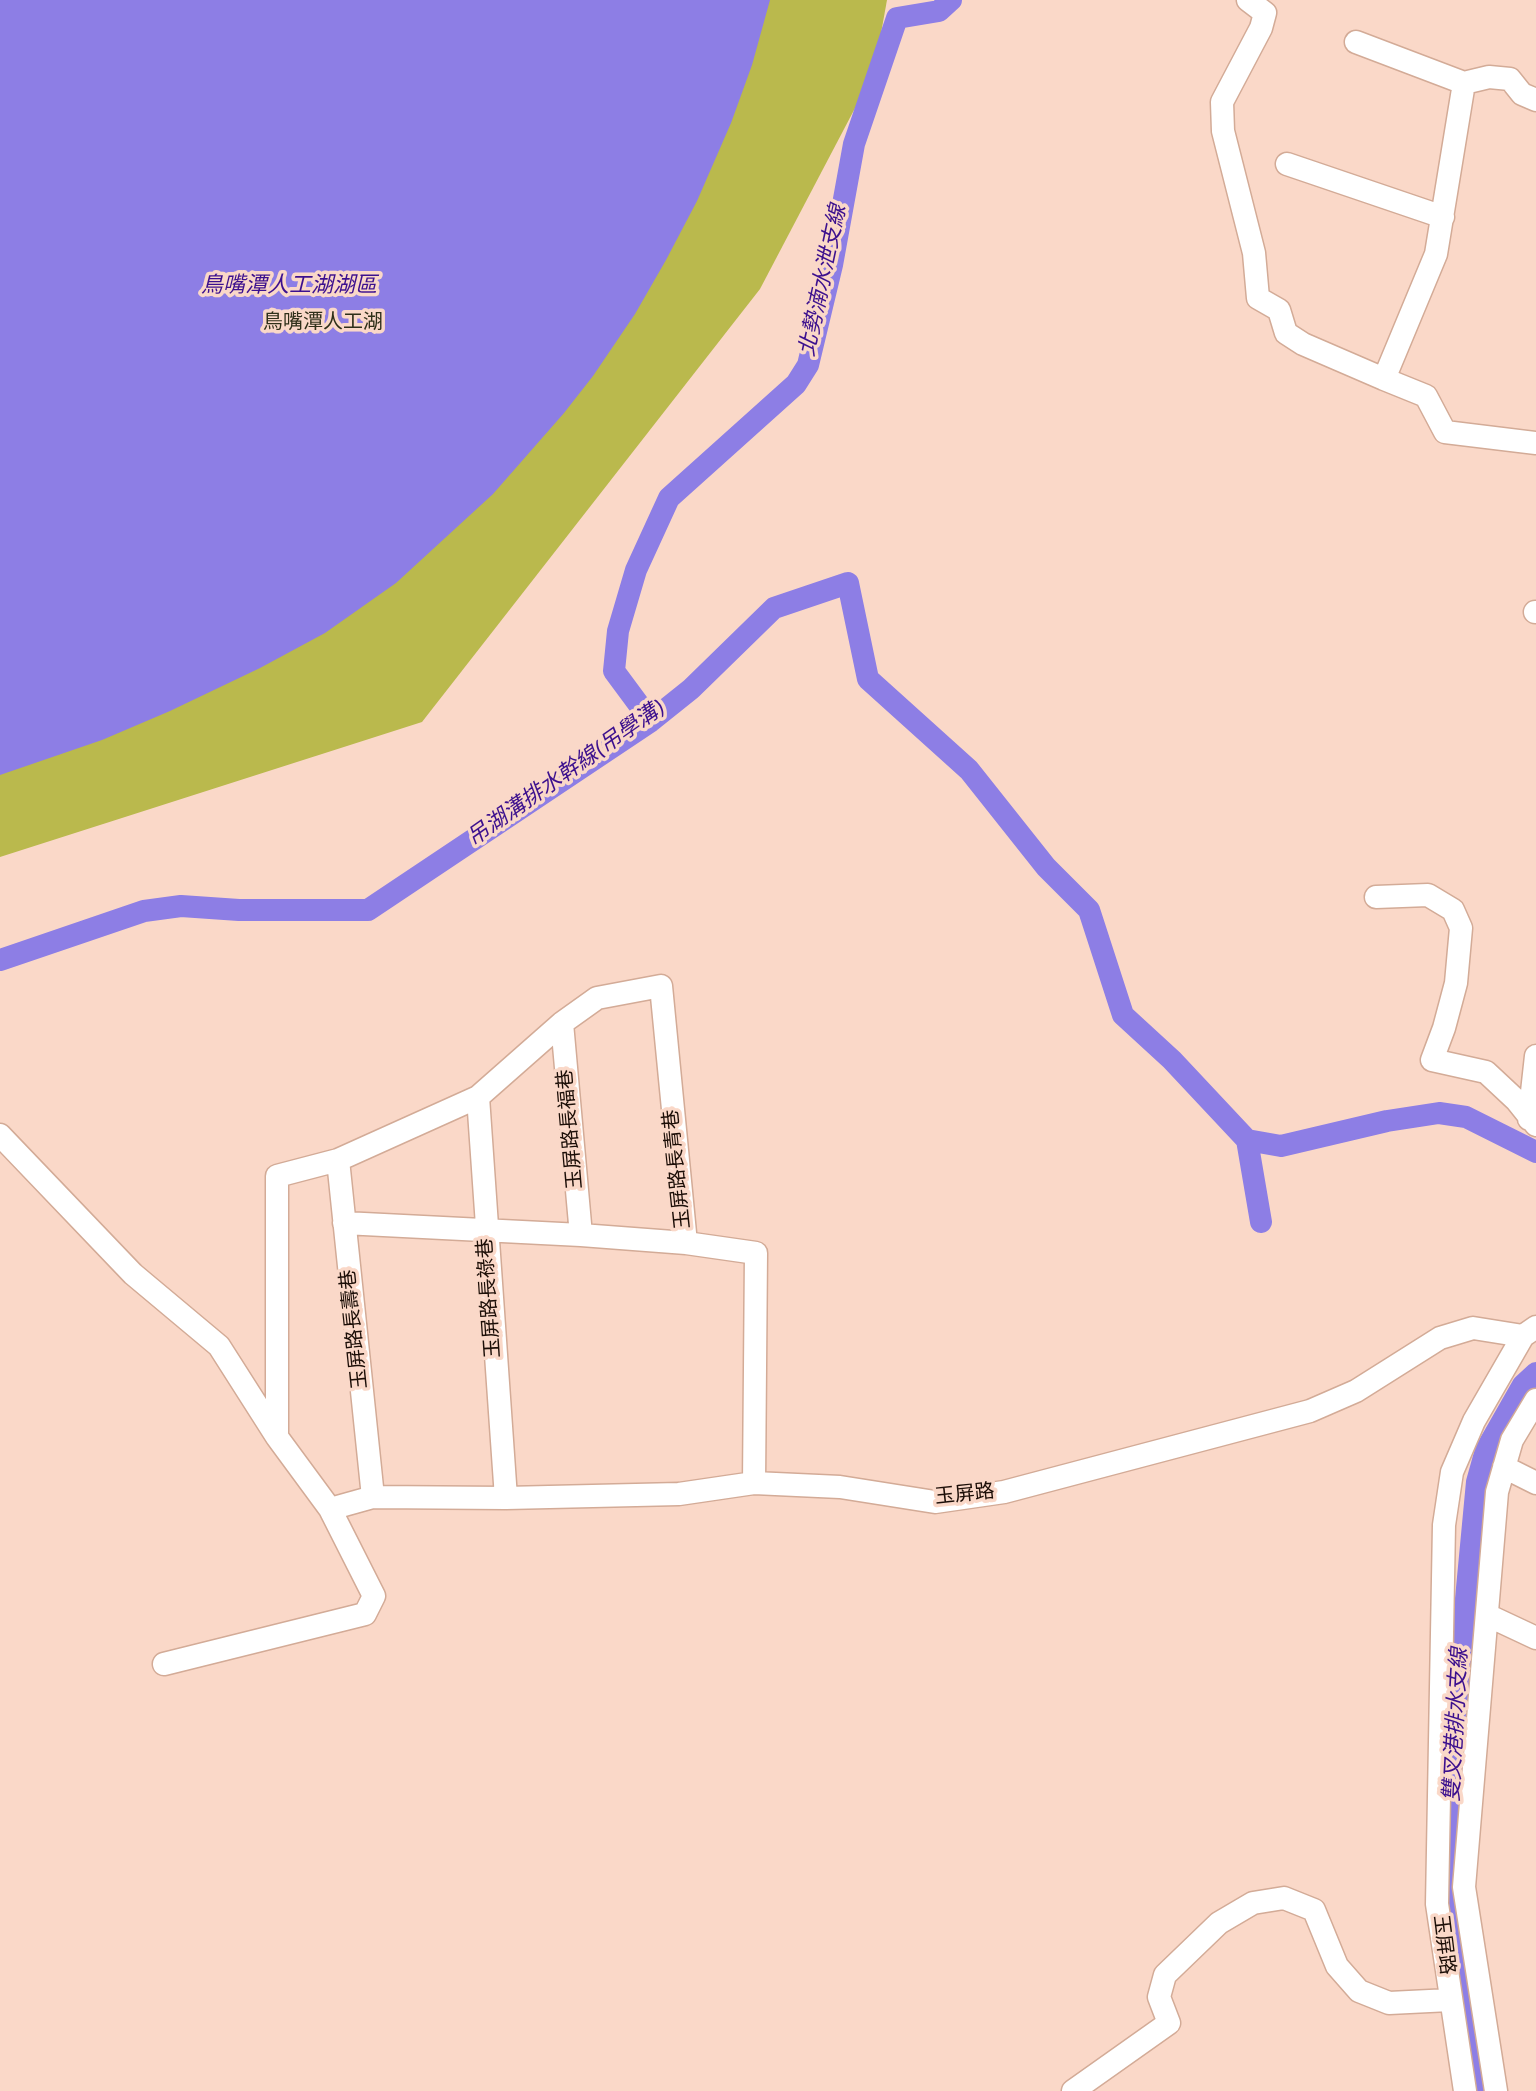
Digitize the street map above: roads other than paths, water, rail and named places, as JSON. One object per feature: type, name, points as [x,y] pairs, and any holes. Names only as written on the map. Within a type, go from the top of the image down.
[{"type":"street","points":[[1248,0],[1265,13],[1261,28],[1222,102],[1223,131],[1254,253],[1258,298],[1279,310],[1286,333],[1303,344],[1426,396],[1445,432],[1536,443]]},
{"type":"street","points":[[1356,42],[1464,83],[1489,77],[1510,79],[1522,94],[1536,100]]},
{"type":"street","points":[[1384,379],[1436,254],[1464,83]]},
{"type":"street","points":[[1287,164],[1443,217]]},
{"type":"street","points":[[1376,897],[1428,895],[1453,910],[1461,928],[1456,983],[1432,1060],[1486,1072],[1516,1100],[1533,1122]]},
{"type":"street","name":"玉屏路長青巷","points":[[562,1023],[597,998],[661,986],[686,1243],[756,1253],[754,1483]]},
{"type":"street","points":[[277,1437],[277,1176],[338,1160],[478,1097],[562,1023]]},
{"type":"street","name":"玉屏路長福巷","points":[[562,1023],[581,1235]]},
{"type":"street","points":[[1533,1122],[1536,1056]]},
{"type":"street","name":"玉屏路長祿巷","points":[[478,1097],[506,1498]]},
{"type":"street","points":[[0,1135],[133,1274],[219,1346],[277,1437],[330,1509],[374,1596],[365,1614],[164,1664]]},
{"type":"street","name":"玉屏路長壽巷","points":[[338,1160],[373,1497]]},
{"type":"street","points":[[344,1223],[686,1243]]},
{"type":"street","name":"玉屏路","points":[[330,1509],[373,1497],[679,1494],[754,1483],[840,1487],[935,1502],[1004,1492],[1310,1411],[1356,1391],[1440,1338],[1473,1328],[1530,1331],[1474,1421],[1452,1472],[1444,1525],[1437,1904],[1465,2091]]},
{"type":"street","points":[[1496,2091],[1464,1887],[1497,1492],[1512,1440],[1536,1400]]},
{"type":"street","points":[[1504,1467],[1536,1483]]},
{"type":"street","points":[[1487,1615],[1536,1638]]},
{"type":"street","points":[[1073,2091],[1169,2023],[1159,1997],[1165,1975],[1219,1923],[1253,1903],[1284,1898],[1314,1910],[1337,1966],[1359,1991],[1389,2003],[1450,2000]]},
{"type":"water","name":"鳥嘴潭人工湖湖區","points":[[0,0],[770,0],[752,65],[731,123],[697,201],[666,260],[635,314],[593,376],[493,494],[396,583],[325,633],[170,711],[102,740],[0,775]]},
{"type":"waterway","name":"北勢湳水泄支線","points":[[651,721],[614,671],[618,631],[636,570],[669,498],[796,384],[808,365],[832,265],[854,144],[897,18],[939,11],[951,0]]},
{"type":"waterway","name":"吊湖溝排水幹線(吊學溝)","points":[[0,960],[144,911],[181,906],[239,910],[368,910],[651,721],[691,689],[774,608],[848,583],[868,679],[969,770],[1046,867],[1089,910],[1123,1015],[1172,1060],[1247,1140],[1261,1222]]},
{"type":"waterway","name":"吊湖溝排水幹線(吊學溝)","points":[[1247,1140],[1281,1146],[1387,1121],[1439,1113],[1466,1117],[1536,1152]]},
{"type":"waterway","name":"雙叉港排水支線","points":[[1479,2091],[1454,1954],[1450,1874],[1462,1641],[1477,1482],[1486,1450],[1523,1385],[1536,1373]]},
{"type":"park label","name":"鳥嘴潭人工湖","points":[[323,324]]}]
